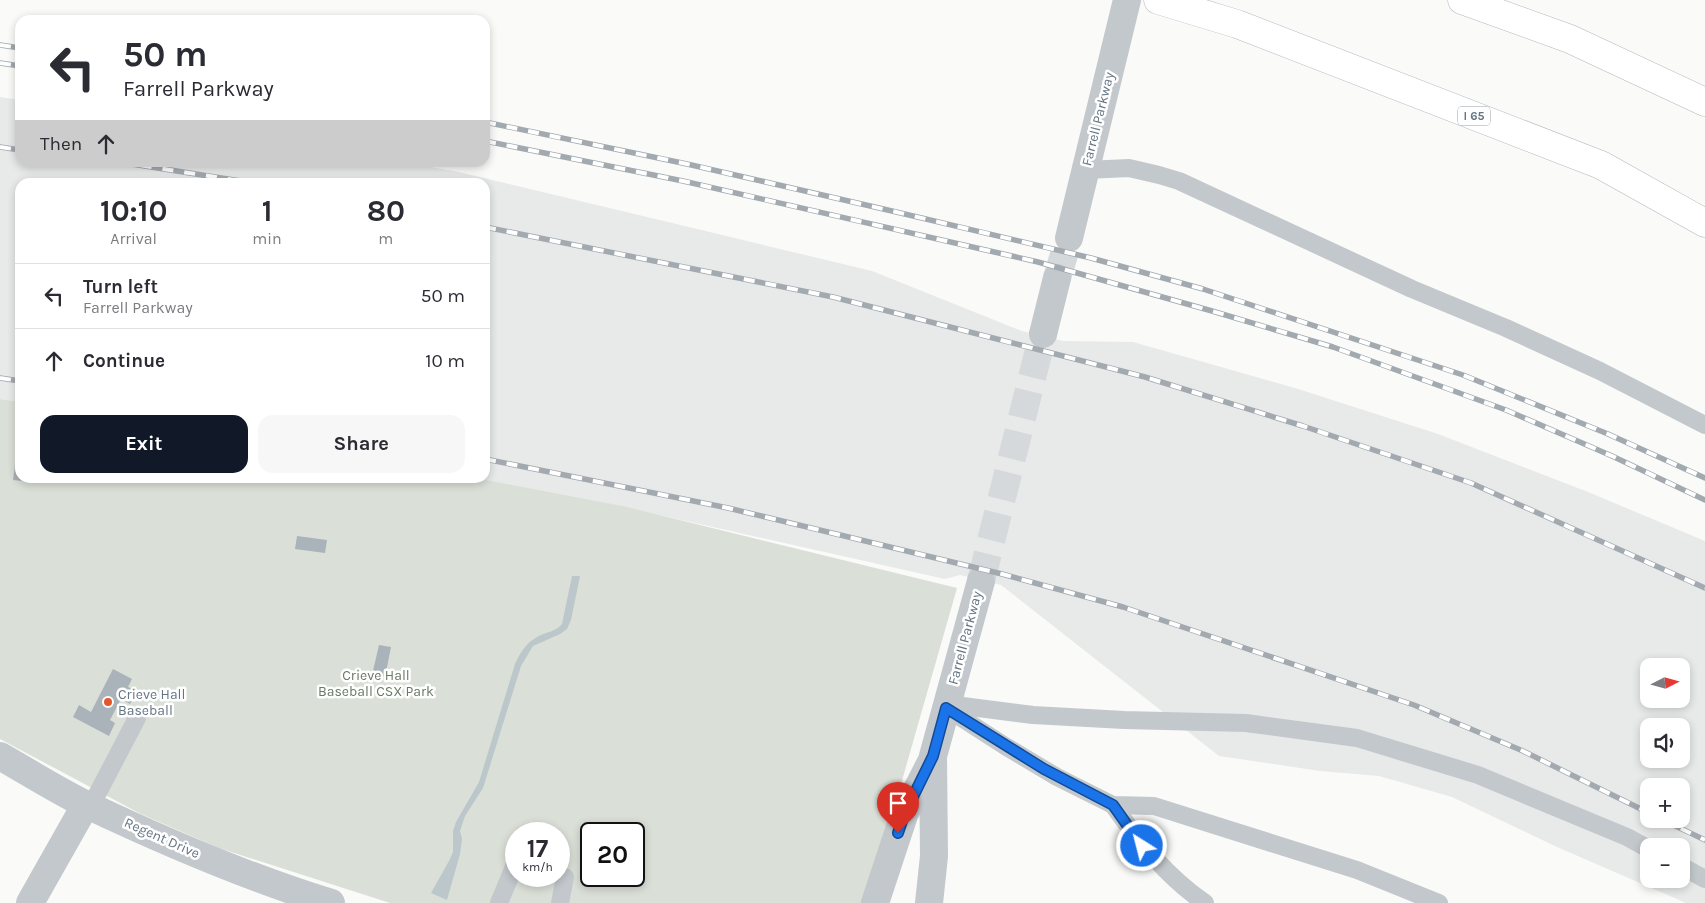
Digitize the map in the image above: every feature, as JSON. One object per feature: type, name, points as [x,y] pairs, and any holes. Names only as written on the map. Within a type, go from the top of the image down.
[{"type":"highway","name":"I 65","points":[[1158,0],[1237,24],[1601,165],[1705,223]]},
{"type":"highway","points":[[1462,0],[1570,40],[1705,102]]},
{"type":"street","name":"Farrell Parkway","points":[[1069,238],[1128,0]]},
{"type":"street","points":[[1043,334],[1058,278]]},
{"type":"street","name":"Farrell Parkway","points":[[929,903],[934,856],[933,756],[981,581]]},
{"type":"street","name":"Regent Drive","points":[[0,756],[88,805],[141,830],[247,874],[331,903]]},
{"type":"street","points":[[874,903],[904,815],[933,756]]},
{"type":"street","points":[[30,903],[88,805]]},
{"type":"lane","points":[[1086,170],[1129,168],[1159,174],[1178,181],[1412,289],[1591,368],[1705,424]]},
{"type":"lane","points":[[947,706],[1027,760],[1113,805],[1154,806],[1357,870],[1439,903]]},
{"type":"lane","points":[[947,706],[1033,715],[1124,720],[1246,723],[1357,738],[1478,775],[1640,844]]},
{"type":"lane","points":[[88,805],[137,718]]},
{"type":"lane","points":[[1113,805],[1142,846],[1173,879],[1205,903]]},
{"type":"lane","points":[[1690,871],[1705,879]]},
{"type":"lane","points":[[499,903],[506,887]]},
{"type":"lane","points":[[560,903],[563,887]]},
{"type":"shaded area","points":[[0,97],[15,99],[15,167],[430,167],[484,178],[15,178],[15,401],[0,399]]},
{"type":"shaded area","points":[[490,179],[872,271],[1022,331],[1063,341],[1133,342],[1295,388],[1438,434],[1588,492],[1705,541],[1705,903],[1686,903],[1651,888],[1690,888],[1690,838],[1640,838],[1640,883],[1557,847],[1452,797],[1379,776],[1320,771],[1219,756],[1001,585],[960,575],[945,579],[624,507],[490,482]]},
{"type":"shaded area","points":[[572,576],[580,576],[571,620],[567,629],[533,646],[521,666],[483,788],[465,816],[460,831],[462,839],[460,854],[447,900],[431,893],[453,852],[453,831],[456,822],[479,782],[515,664],[521,652],[530,642],[562,624]]},
{"type":"green space","name":"Crieve Hall Baseball CSX Park","points":[[0,399],[15,401],[15,483],[490,483],[490,481],[627,507],[957,588],[867,903],[390,903],[219,848],[141,814],[0,739]]},
{"type":"building","points":[[297,536],[327,540],[325,553],[295,549]]},
{"type":"building","points":[[379,645],[391,647],[385,677],[372,675]]},
{"type":"building","name":"Crieve Hall Baseball","points":[[113,669],[132,679],[128,687],[137,691],[130,704],[121,699],[110,720],[115,723],[109,736],[73,717],[79,705],[91,712]]},
{"type":"tunnel","points":[[1057,278],[1069,238]]},
{"type":"tunnel","points":[[981,581],[1043,334]]},
{"type":"railway","points":[[0,45],[15,47]]},
{"type":"railway","points":[[0,63],[15,65]]},
{"type":"railway","points":[[490,123],[687,164],[892,211],[1091,258],[1203,289],[1463,375],[1608,434],[1705,478]]},
{"type":"railway","points":[[490,142],[683,181],[1038,262],[1212,311],[1333,347],[1506,410],[1612,456],[1705,500]]},
{"type":"railway","points":[[0,147],[15,149]]},
{"type":"railway","points":[[151,167],[221,178]]},
{"type":"railway","points":[[490,228],[833,297],[1145,377],[1303,426],[1471,483],[1705,588]]},
{"type":"railway","points":[[0,378],[15,380]]},
{"type":"railway","points":[[490,460],[728,508],[1002,574],[1123,607],[1414,705],[1523,751],[1640,809]]},
{"type":"railway","points":[[1680,828],[1705,840]]},
{"type":"place","name":"Crieve Hall Baseball","points":[[108,702]]},
{"type":"route","points":[[898,833],[904,815],[933,756],[946,708],[1057,777],[1113,805],[1142,846]]}]
